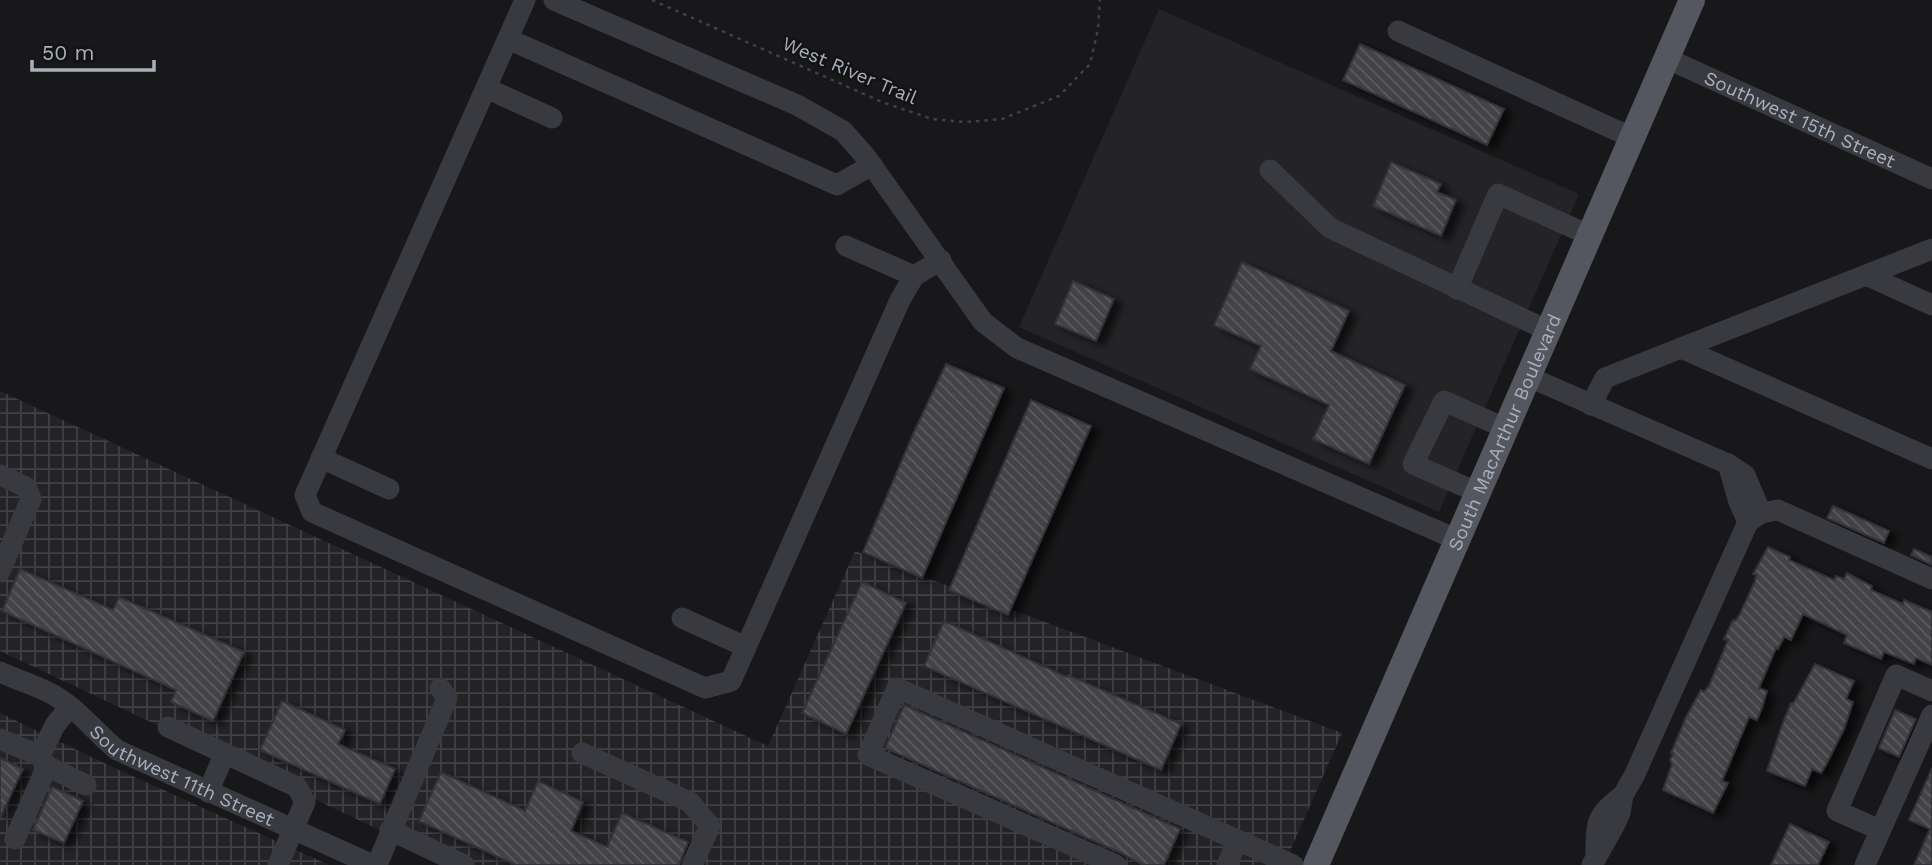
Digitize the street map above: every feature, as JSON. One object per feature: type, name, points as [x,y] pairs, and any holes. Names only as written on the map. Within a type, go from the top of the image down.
[{"type":"main road","name":"South MacArthur Boulevard","points":[[1316,865],[1692,0]]},
{"type":"street","points":[[526,0],[305,495],[312,512],[705,688],[731,681],[900,299],[914,276],[941,260]]},
{"type":"street","points":[[554,0],[796,105],[843,131],[872,165],[983,322],[1017,348],[1458,540]]},
{"type":"street","points":[[1398,31],[1633,138]]},
{"type":"street","points":[[508,39],[837,185],[872,165]]},
{"type":"street","name":"Southwest 15th Street","points":[[1668,59],[1932,179]]},
{"type":"street","points":[[486,88],[552,118]]},
{"type":"street","points":[[1270,170],[1330,228],[1549,331]]},
{"type":"street","points":[[1457,289],[1498,194],[1591,236]]},
{"type":"street","points":[[846,246],[914,276]]},
{"type":"street","points":[[1591,404],[1605,378],[1932,249]]},
{"type":"street","points":[[1868,276],[1932,304]]},
{"type":"street","points":[[1681,348],[1932,459]]},
{"type":"street","points":[[1530,377],[1728,464],[1739,502],[1754,518]]},
{"type":"street","points":[[1479,494],[1413,464],[1444,401],[1507,429]]},
{"type":"street","points":[[321,458],[389,489]]},
{"type":"street","points":[[0,475],[26,487],[31,499],[0,571]]},
{"type":"street","points":[[1594,860],[1596,827],[1604,810],[1623,795],[1754,518],[1778,510],[1932,579]]},
{"type":"street","points":[[681,618],[746,647]]},
{"type":"street","name":"Southwest 11th Street","points":[[0,673],[58,697],[117,750],[375,865]]},
{"type":"street","points":[[1880,830],[1837,811],[1896,675],[1932,691]]},
{"type":"street","points":[[375,865],[447,698],[440,688]]},
{"type":"street","points":[[1116,865],[868,755],[897,688],[1293,865]]},
{"type":"street","points":[[15,839],[55,725],[70,707]]},
{"type":"street","points":[[1864,865],[1932,715]]},
{"type":"street","points":[[168,727],[297,786],[306,802],[278,865]]},
{"type":"street","points":[[0,739],[86,785]]},
{"type":"street","points":[[208,792],[225,753]]},
{"type":"street","points":[[582,753],[691,802],[710,826],[692,865]]},
{"type":"street","points":[[390,830],[464,865]]},
{"type":"street","points":[[1227,865],[1237,841]]},
{"type":"path","name":"West River Trail","points":[[652,0],[882,102],[932,119],[966,122],[1002,119],[1059,96],[1090,64],[1098,29],[1100,0]]},
{"type":"shaded area","points":[[1159,9],[1579,194],[1439,512],[1019,327]]},
{"type":"shaded area","points":[[0,391],[768,746],[855,551],[1342,733],[1284,865],[454,865],[0,651]]},
{"type":"shaded area","points":[[0,713],[106,764],[329,865],[0,865]]},
{"type":"building","points":[[1360,44],[1504,109],[1487,145],[1343,80]]},
{"type":"building","points":[[1391,162],[1441,184],[1437,192],[1456,200],[1441,236],[1373,206]]},
{"type":"building","points":[[1242,262],[1349,311],[1331,351],[1405,385],[1369,464],[1313,439],[1329,405],[1250,369],[1261,346],[1214,325]]},
{"type":"building","points":[[1073,281],[1114,299],[1096,341],[1055,324]]},
{"type":"building","points":[[946,364],[1004,388],[922,578],[863,552]]},
{"type":"building","points":[[1031,400],[1091,426],[1008,615],[949,590]]},
{"type":"building","points":[[1833,506],[1889,531],[1884,543],[1827,518]]},
{"type":"building","points":[[1768,547],[1790,557],[1789,560],[1834,580],[1836,576],[1844,579],[1847,573],[1872,586],[1871,590],[1903,604],[1904,600],[1932,612],[1932,665],[1916,658],[1914,664],[1884,652],[1881,659],[1844,643],[1847,635],[1803,614],[1791,640],[1784,637],[1778,649],[1776,648],[1759,688],[1767,691],[1762,708],[1757,720],[1749,717],[1722,781],[1728,783],[1713,813],[1663,790],[1672,764],[1671,753],[1686,717],[1701,690],[1704,692],[1709,686],[1728,640],[1724,639],[1733,620],[1740,614],[1755,581],[1756,575],[1753,574]]},
{"type":"building","points":[[1914,549],[1932,557],[1932,565],[1911,555]]},
{"type":"building","points":[[20,569],[113,610],[119,597],[244,652],[213,721],[171,702],[176,690],[2,611]]},
{"type":"building","points":[[862,582],[906,603],[846,734],[802,713]]},
{"type":"building","points":[[944,621],[1067,677],[1068,675],[1181,724],[1161,770],[924,666]]},
{"type":"building","points":[[1815,664],[1854,681],[1846,699],[1853,702],[1844,729],[1826,765],[1821,773],[1812,769],[1805,786],[1767,771],[1791,703],[1793,704]]},
{"type":"building","points":[[282,701],[345,730],[338,744],[395,769],[380,804],[260,750]]},
{"type":"building","points":[[904,705],[1180,829],[1164,865],[1143,865],[885,748]]},
{"type":"building","points":[[1895,710],[1916,719],[1899,757],[1879,748]]},
{"type":"building","points":[[0,758],[23,769],[0,818]]},
{"type":"building","points":[[1932,768],[1932,865],[1914,865],[1930,829],[1909,820]]},
{"type":"building","points":[[441,772],[525,811],[538,781],[583,802],[571,831],[607,847],[622,813],[688,842],[679,865],[516,865],[419,821]]},
{"type":"building","points":[[52,787],[83,801],[64,843],[33,830]]},
{"type":"building","points":[[1790,824],[1829,842],[1818,865],[1771,865]]}]
